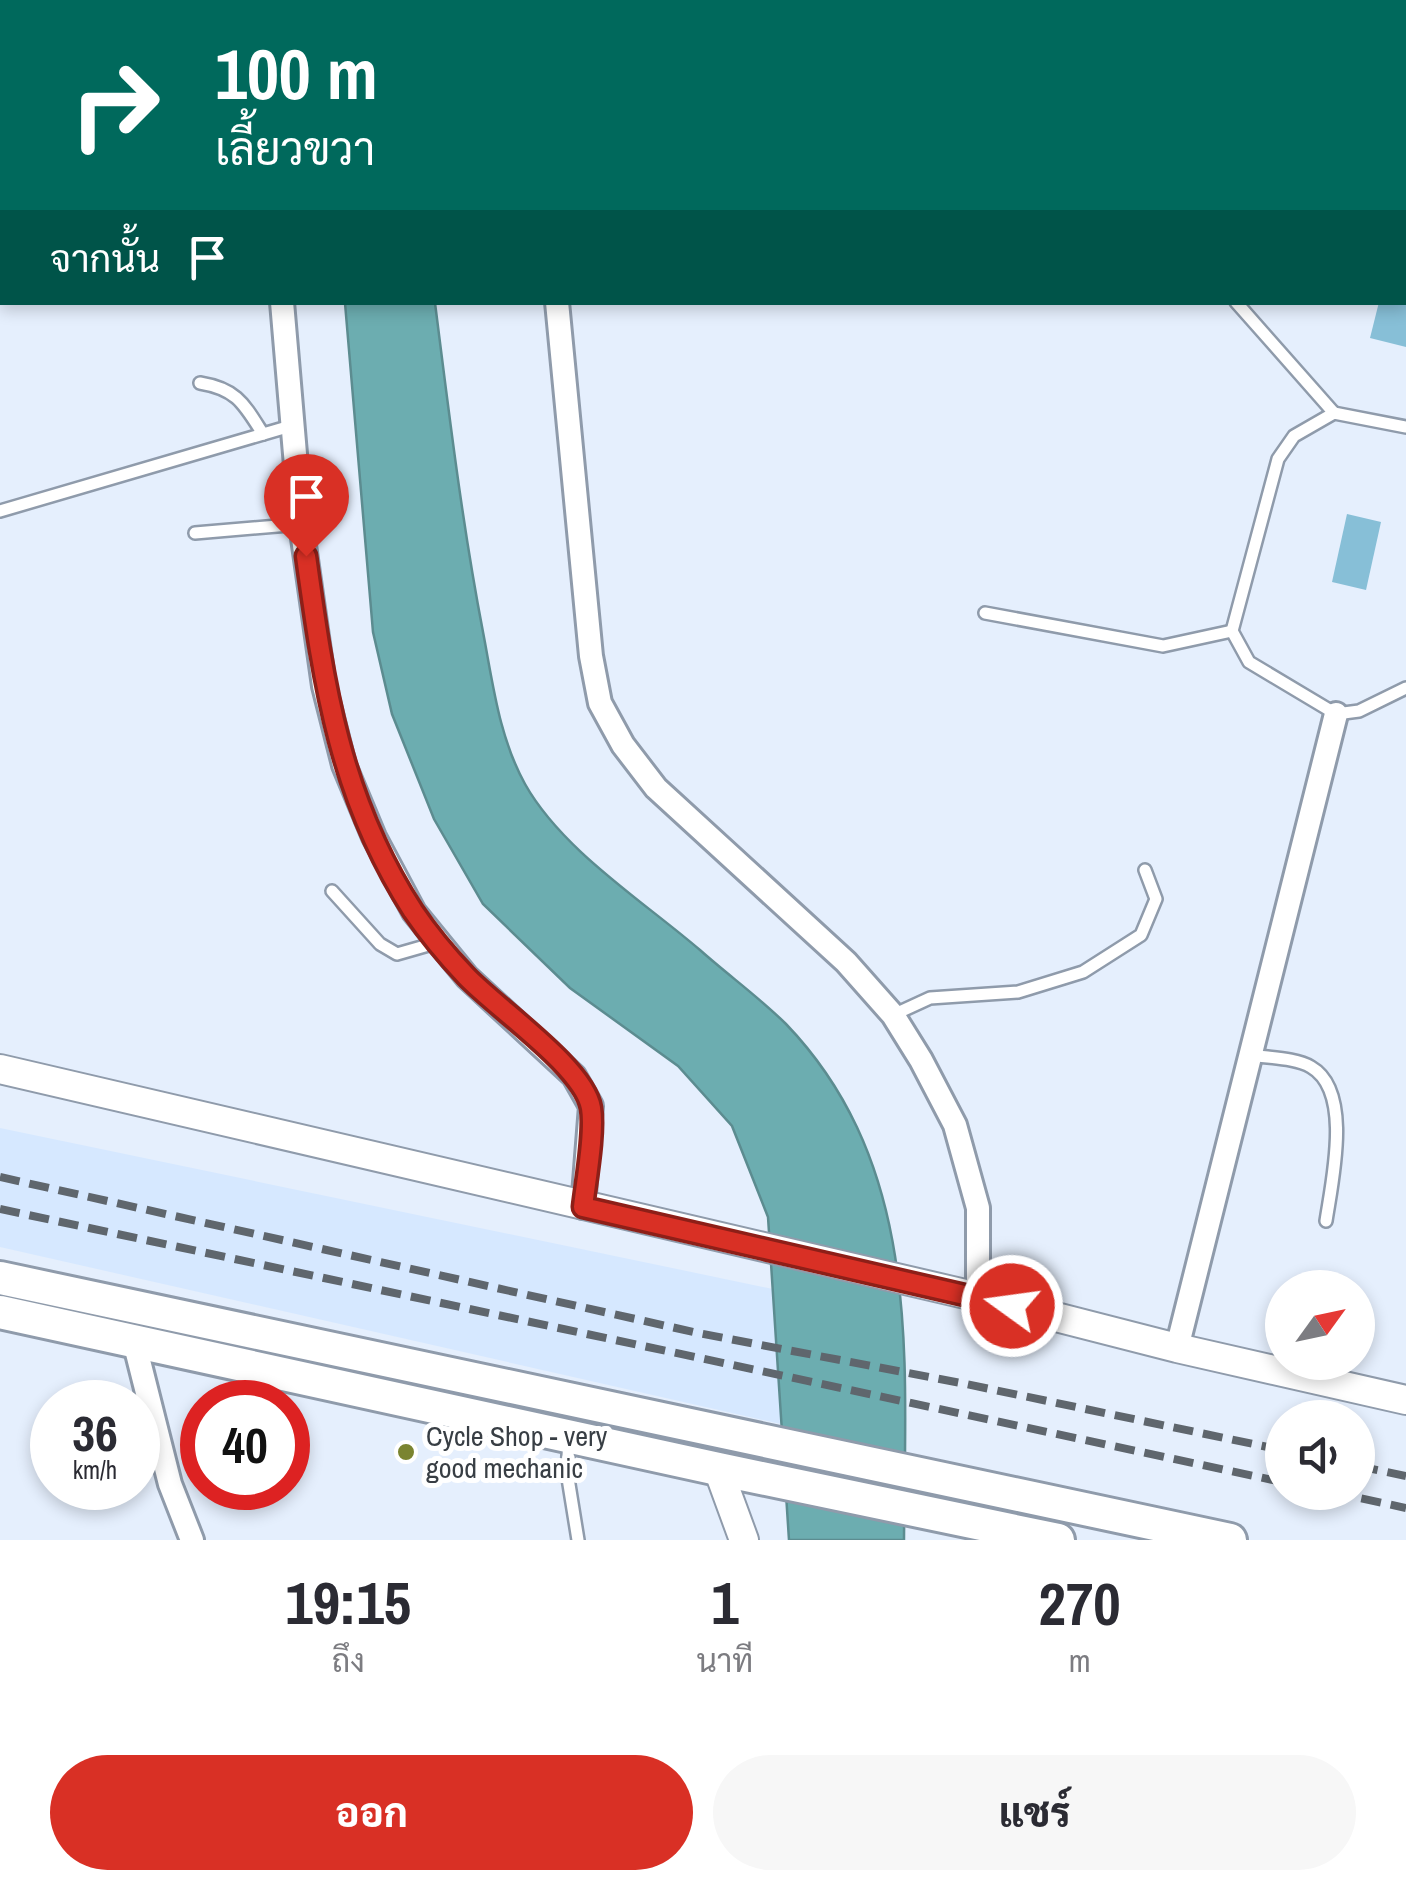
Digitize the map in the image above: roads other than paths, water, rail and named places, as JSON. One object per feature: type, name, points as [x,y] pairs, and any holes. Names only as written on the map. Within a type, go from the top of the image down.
[{"type":"main road","points":[[0,1278],[1230,1540]]},
{"type":"main road","points":[[0,1312],[932,1514],[968,1530],[1058,1540]]},
{"type":"street","points":[[282,305],[302,524],[324,686],[344,765],[382,852],[414,912],[467,977],[574,1076],[591,1106],[583,1207]]},
{"type":"street","points":[[557,305],[590,656],[600,703],[623,745],[656,788],[846,962],[894,1015],[955,1125],[978,1208],[978,1297]]},
{"type":"street","points":[[1177,1348],[1336,714]]},
{"type":"street","points":[[0,1070],[1406,1400]]},
{"type":"street","points":[[0,1079],[290,1138]]},
{"type":"street","points":[[134,1341],[170,1484],[192,1540]]},
{"type":"street","points":[[718,1469],[744,1540]]},
{"type":"lane","points":[[1239,305],[1334,414],[1406,427]]},
{"type":"lane","points":[[200,383],[224,387],[246,408],[264,434]]},
{"type":"lane","points":[[1334,414],[1294,436],[1278,459],[1232,631],[1249,662],[1336,714],[1358,711],[1406,688]]},
{"type":"lane","points":[[0,512],[294,425]]},
{"type":"lane","points":[[195,533],[302,524]]},
{"type":"lane","points":[[984,612],[1164,646],[1232,631]]},
{"type":"lane","points":[[894,1015],[930,998],[1018,992],[1083,972],[1141,935],[1156,898],[1145,870]]},
{"type":"lane","points":[[332,891],[380,944],[398,954],[439,942]]},
{"type":"lane","points":[[1251,1055],[1308,1065],[1326,1079],[1334,1104],[1336,1153],[1326,1221]]},
{"type":"lane","points":[[569,1436],[568,1472],[578,1540]]},
{"type":"railway","points":[[0,1177],[698,1333],[1265,1446]]},
{"type":"railway","points":[[0,1209],[1265,1478]]},
{"type":"railway","points":[[1375,1470],[1406,1476]]},
{"type":"railway","points":[[1375,1501],[1406,1508]]},
{"type":"place","name":"Cycle Shop - very good mechanic","points":[[406,1452]]}]
